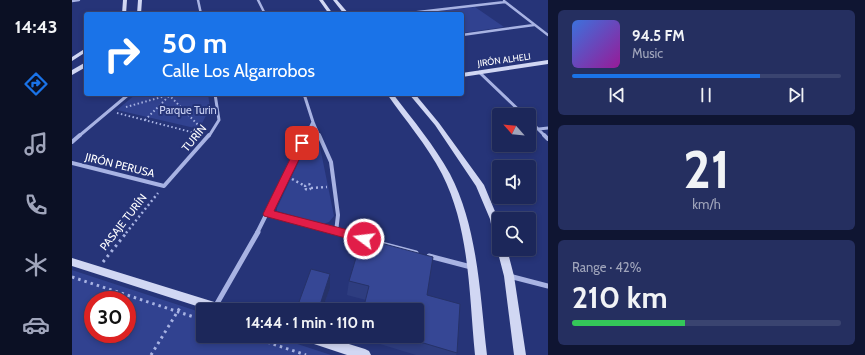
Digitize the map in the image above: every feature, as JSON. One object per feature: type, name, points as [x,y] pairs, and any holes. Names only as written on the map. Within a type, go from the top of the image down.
[{"type":"street","points":[[72,1],[79,0]]},
{"type":"street","points":[[124,12],[125,0]]},
{"type":"street","points":[[139,12],[140,0]]},
{"type":"street","points":[[198,0],[200,12]]},
{"type":"street","points":[[258,0],[264,12]]},
{"type":"street","points":[[321,0],[330,12]]},
{"type":"street","points":[[335,0],[345,12]]},
{"type":"street","points":[[503,0],[548,35]]},
{"type":"street","points":[[418,12],[505,2]]},
{"type":"street","points":[[464,35],[534,25]]},
{"type":"street","points":[[72,59],[75,55]]},
{"type":"street","name":"JIRÓN ALHELI","points":[[464,75],[548,62]]},
{"type":"street","points":[[72,73],[84,65]]},
{"type":"street","points":[[479,72],[517,108]]},
{"type":"street","points":[[72,142],[128,96]]},
{"type":"street","name":"TURÍN","points":[[164,186],[209,136],[219,120],[215,96]]},
{"type":"street","points":[[305,96],[313,122],[331,162],[338,214],[336,232]]},
{"type":"street","points":[[391,96],[446,174],[461,210],[481,355]]},
{"type":"street","points":[[414,96],[437,124],[480,185],[492,214]]},
{"type":"street","points":[[223,303],[313,122]]},
{"type":"street","points":[[536,126],[548,139]]},
{"type":"street","points":[[539,129],[548,128]]},
{"type":"street","name":"JIRÓN PERUSA","points":[[72,163],[164,186]]},
{"type":"street","points":[[268,214],[470,267]]},
{"type":"street","points":[[504,256],[509,276],[520,355]]},
{"type":"street","points":[[72,262],[201,303]]},
{"type":"street","points":[[509,276],[548,286]]},
{"type":"street","points":[[328,343],[365,355]]},
{"type":"path","points":[[109,111],[163,96]]},
{"type":"path","points":[[144,120],[168,96]]},
{"type":"path","points":[[172,96],[209,136]]},
{"type":"path","points":[[109,111],[209,136]]},
{"type":"path","points":[[287,176],[305,186],[307,190],[311,188],[335,186]]},
{"type":"path","name":"PASAJE TURÍN","points":[[97,270],[164,186]]},
{"type":"path","points":[[72,277],[196,318]]},
{"type":"path","points":[[150,355],[182,305]]},
{"type":"path","points":[[270,343],[306,355]]},
{"type":"green space","points":[[475,7],[504,27],[464,33],[464,12],[430,12]]},
{"type":"green space","name":"Parque Turin","points":[[134,96],[208,96],[210,108],[199,129],[117,110]]},
{"type":"green space","points":[[308,142],[319,142],[334,216],[329,222],[323,224],[277,211],[277,208]]},
{"type":"green space","points":[[72,270],[136,291],[84,291],[84,343],[136,343],[136,291],[196,311],[196,343],[294,343],[331,355],[72,355]]},
{"type":"building","points":[[362,238],[433,257],[427,295],[460,304],[457,353],[423,343],[424,303],[365,303],[369,286],[349,281]]},
{"type":"building","points":[[311,269],[330,274],[321,303],[299,302]]},
{"type":"route","points":[[302,143],[268,214],[364,239]]}]
